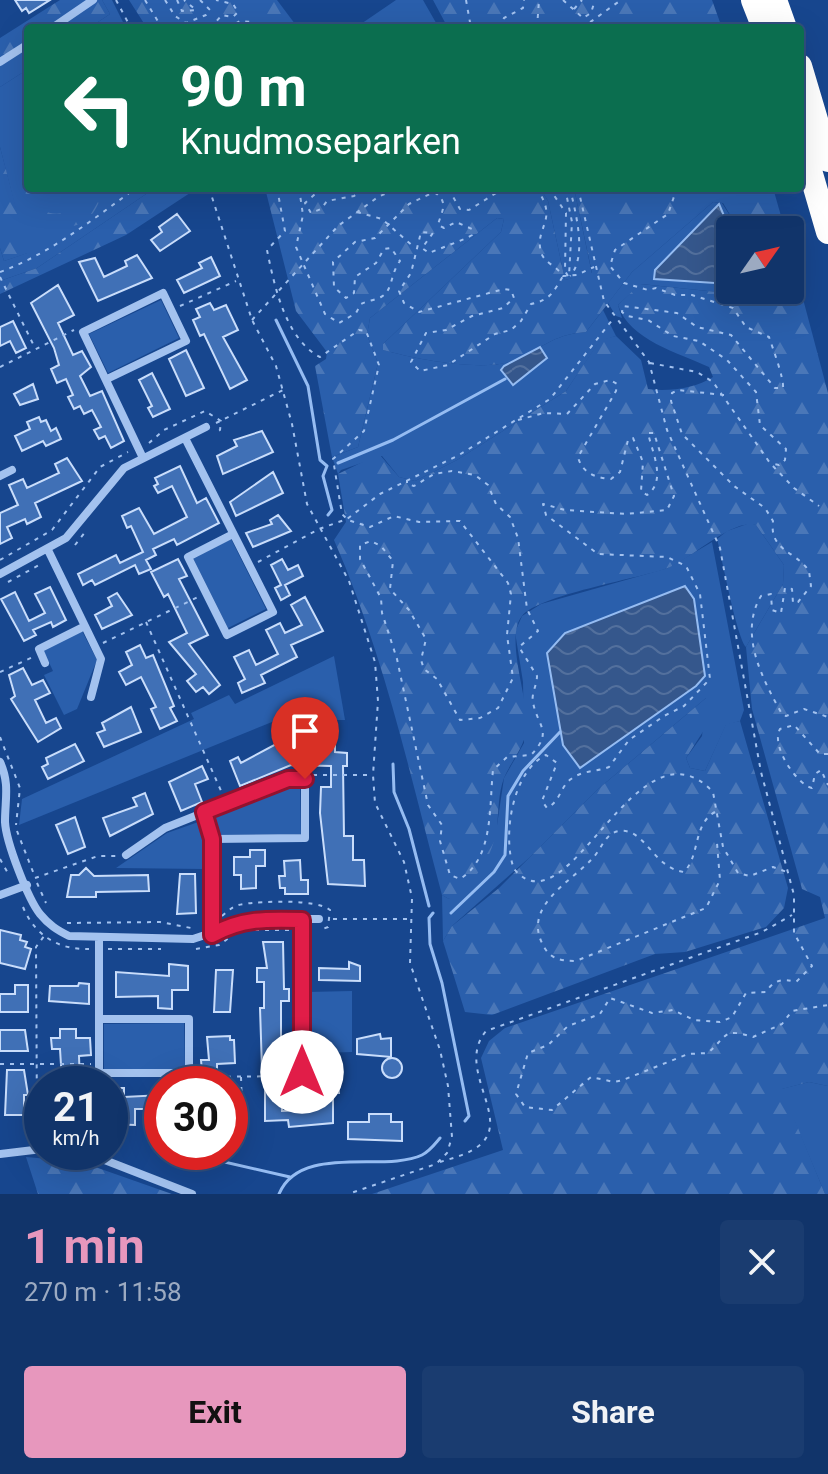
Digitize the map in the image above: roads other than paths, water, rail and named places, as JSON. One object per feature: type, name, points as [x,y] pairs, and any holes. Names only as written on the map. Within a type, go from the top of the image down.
[{"type":"highway","points":[[753,0],[762,24]]},
{"type":"highway","points":[[775,0],[784,24]]},
{"type":"highway","points":[[804,79],[828,160]]},
{"type":"highway","points":[[804,150],[828,232]]},
{"type":"street","points":[[58,24],[93,0]]},
{"type":"street","points":[[0,62],[24,47]]},
{"type":"street","points":[[107,379],[186,341],[163,293],[83,332],[143,458]]},
{"type":"street","points":[[0,574],[50,554],[114,478],[143,458],[187,443],[206,427]]},
{"type":"street","points":[[187,443],[273,612],[227,635],[188,557],[233,534]]},
{"type":"street","points":[[0,476],[12,470]]},
{"type":"street","points":[[50,554],[101,659],[91,697]]},
{"type":"street","points":[[45,663],[39,649],[85,626]]},
{"type":"street","points":[[0,762],[8,779],[5,824],[10,847],[37,911],[69,936],[193,939],[253,919],[319,919]]},
{"type":"street","points":[[126,855],[165,828],[288,779],[305,779],[305,838],[212,839]]},
{"type":"street","points":[[204,812],[212,839],[212,935]]},
{"type":"street","points":[[0,895],[27,885]]},
{"type":"street","points":[[302,920],[302,1072],[337,1071]]},
{"type":"street","points":[[99,939],[99,1019],[99,1073],[189,1073],[189,1019],[99,1019]]},
{"type":"street","points":[[0,1154],[24,1150]]},
{"type":"street","points":[[128,1169],[192,1194]]},
{"type":"water","points":[[719,204],[724,216],[716,216],[716,283],[654,279],[655,270]]},
{"type":"water","points":[[540,347],[547,358],[513,385],[501,370]]},
{"type":"water","points":[[685,586],[694,599],[705,676],[696,686],[580,768],[563,745],[547,653],[565,633]]},
{"type":"waterway","points":[[276,320],[308,386],[320,460],[327,466]]},
{"type":"waterway","points":[[338,463],[393,440],[505,379]]},
{"type":"waterway","points":[[327,466],[323,476],[332,510],[328,515]]},
{"type":"waterway","points":[[451,913],[494,872],[505,855],[508,796],[523,771],[560,732]]},
{"type":"waterway","points":[[393,764],[394,792],[409,829],[429,906]]},
{"type":"waterway","points":[[433,913],[429,918],[430,944],[442,983],[469,1116],[465,1121]]},
{"type":"waterway","points":[[279,1194],[290,1178],[305,1169],[344,1162],[406,1160],[422,1155],[440,1138]]},
{"type":"waterway","points":[[248,1167],[290,1177]]}]
